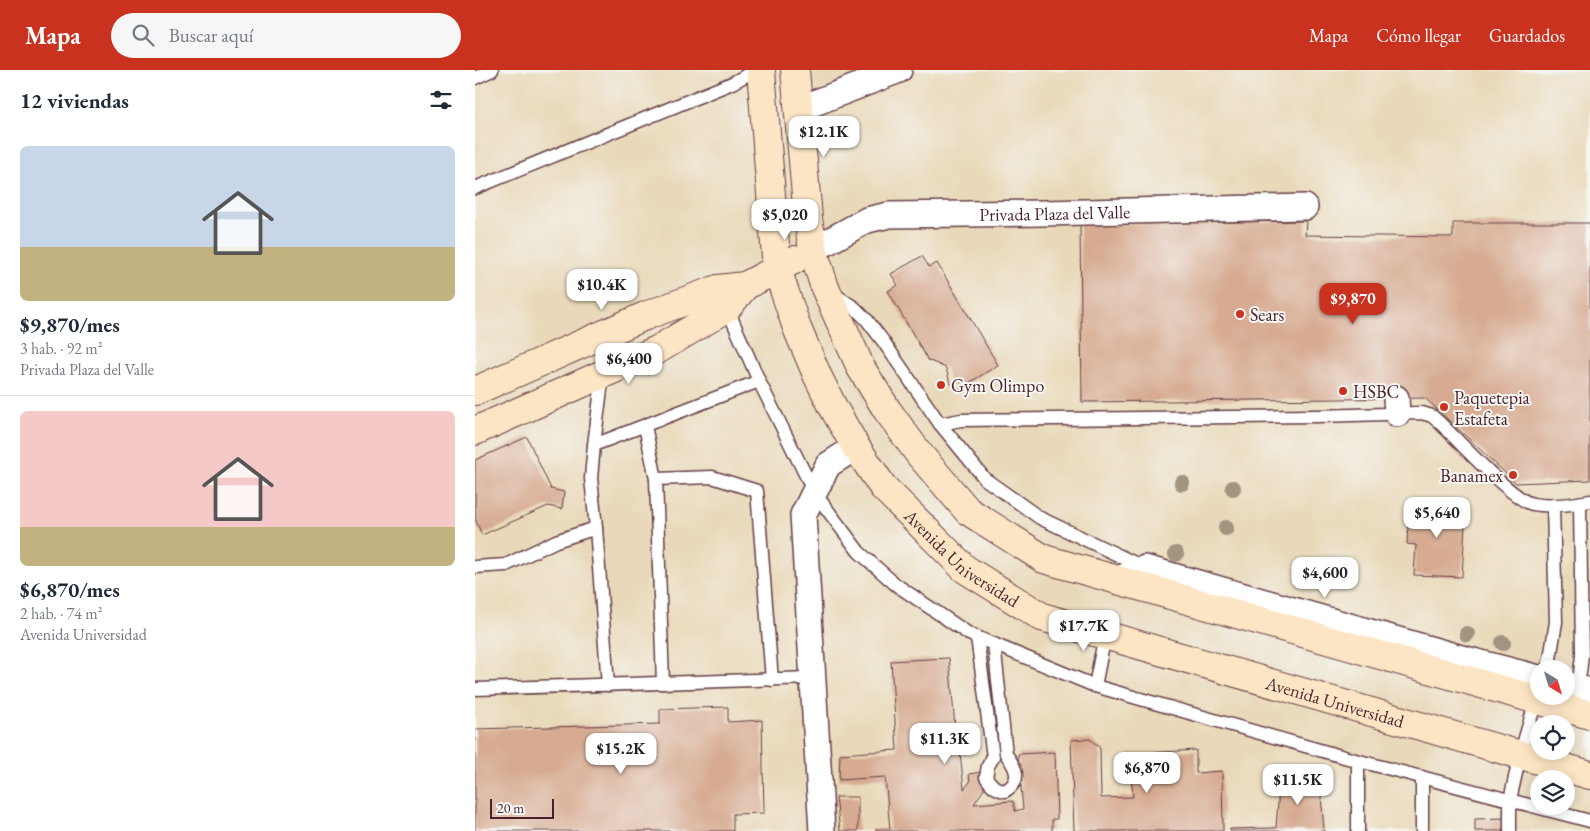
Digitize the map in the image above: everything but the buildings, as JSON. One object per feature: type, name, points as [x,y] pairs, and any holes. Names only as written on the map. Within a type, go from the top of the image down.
[{"type":"main road","name":"Avenida Universidad","points":[[761,70],[777,269],[797,328],[818,377],[856,446],[883,487],[965,568],[1042,617],[1590,775]]},
{"type":"main road","points":[[795,70],[808,218],[813,250],[825,288],[861,368],[887,410],[919,454],[968,511],[1044,559],[1115,580],[1530,688]]},
{"type":"main road","points":[[475,392],[645,316],[719,289],[745,286],[813,250]]},
{"type":"main road","points":[[475,431],[657,350],[727,308],[745,286]]},
{"type":"street","points":[[799,109],[899,70]]},
{"type":"street","name":"Privada Plaza del Valle","points":[[813,250],[867,220],[889,215],[1305,207]]},
{"type":"street","points":[[823,831],[803,515],[828,464],[856,446]]},
{"type":"street","points":[[1115,580],[1145,568],[1449,654],[1530,687]]},
{"type":"lane","points":[[475,78],[492,70]]},
{"type":"lane","points":[[475,188],[732,83],[756,70]]},
{"type":"lane","points":[[825,288],[855,308],[867,320],[939,424],[985,479],[1040,518],[1145,568]]},
{"type":"lane","points":[[727,308],[759,381],[814,492],[859,552],[895,584],[969,634],[1095,686],[1359,760],[1530,804]]},
{"type":"lane","points":[[608,332],[591,478],[597,528],[608,685]]},
{"type":"lane","points":[[594,445],[759,381]]},
{"type":"lane","points":[[939,424],[961,420],[1131,419],[1397,406],[1432,416],[1515,495],[1532,504],[1585,502],[1583,656],[1576,702]]},
{"type":"lane","points":[[645,426],[655,479],[663,683]]},
{"type":"lane","points":[[655,479],[712,477],[757,491],[772,680]]},
{"type":"lane","points":[[1550,660],[1556,622],[1553,504]]},
{"type":"lane","points":[[475,567],[506,565],[556,541],[597,528]]},
{"type":"lane","points":[[1095,686],[1105,636]]},
{"type":"lane","points":[[977,637],[993,757],[988,766],[986,777],[997,790],[1005,791],[1014,783],[1017,776],[1006,754],[994,644]]},
{"type":"lane","points":[[475,689],[813,678]]},
{"type":"lane","points":[[1510,831],[1510,800],[1534,705]]},
{"type":"lane","points":[[1358,831],[1359,760]]},
{"type":"lane","points":[[1422,777],[1422,831]]},
{"type":"lane","points":[[1570,815],[1590,821]]},
{"type":"shaded area","points":[[475,70],[1582,70],[1590,79],[1590,831],[475,831]]},
{"type":"place","name":"Sears","points":[[1240,314]]},
{"type":"place","name":"Gym Olimpo","points":[[941,385]]},
{"type":"place","name":"HSBC","points":[[1343,391]]},
{"type":"place","name":"Paquetepia Estafeta","points":[[1444,407]]},
{"type":"place","name":"Banamex","points":[[1513,475]]}]
